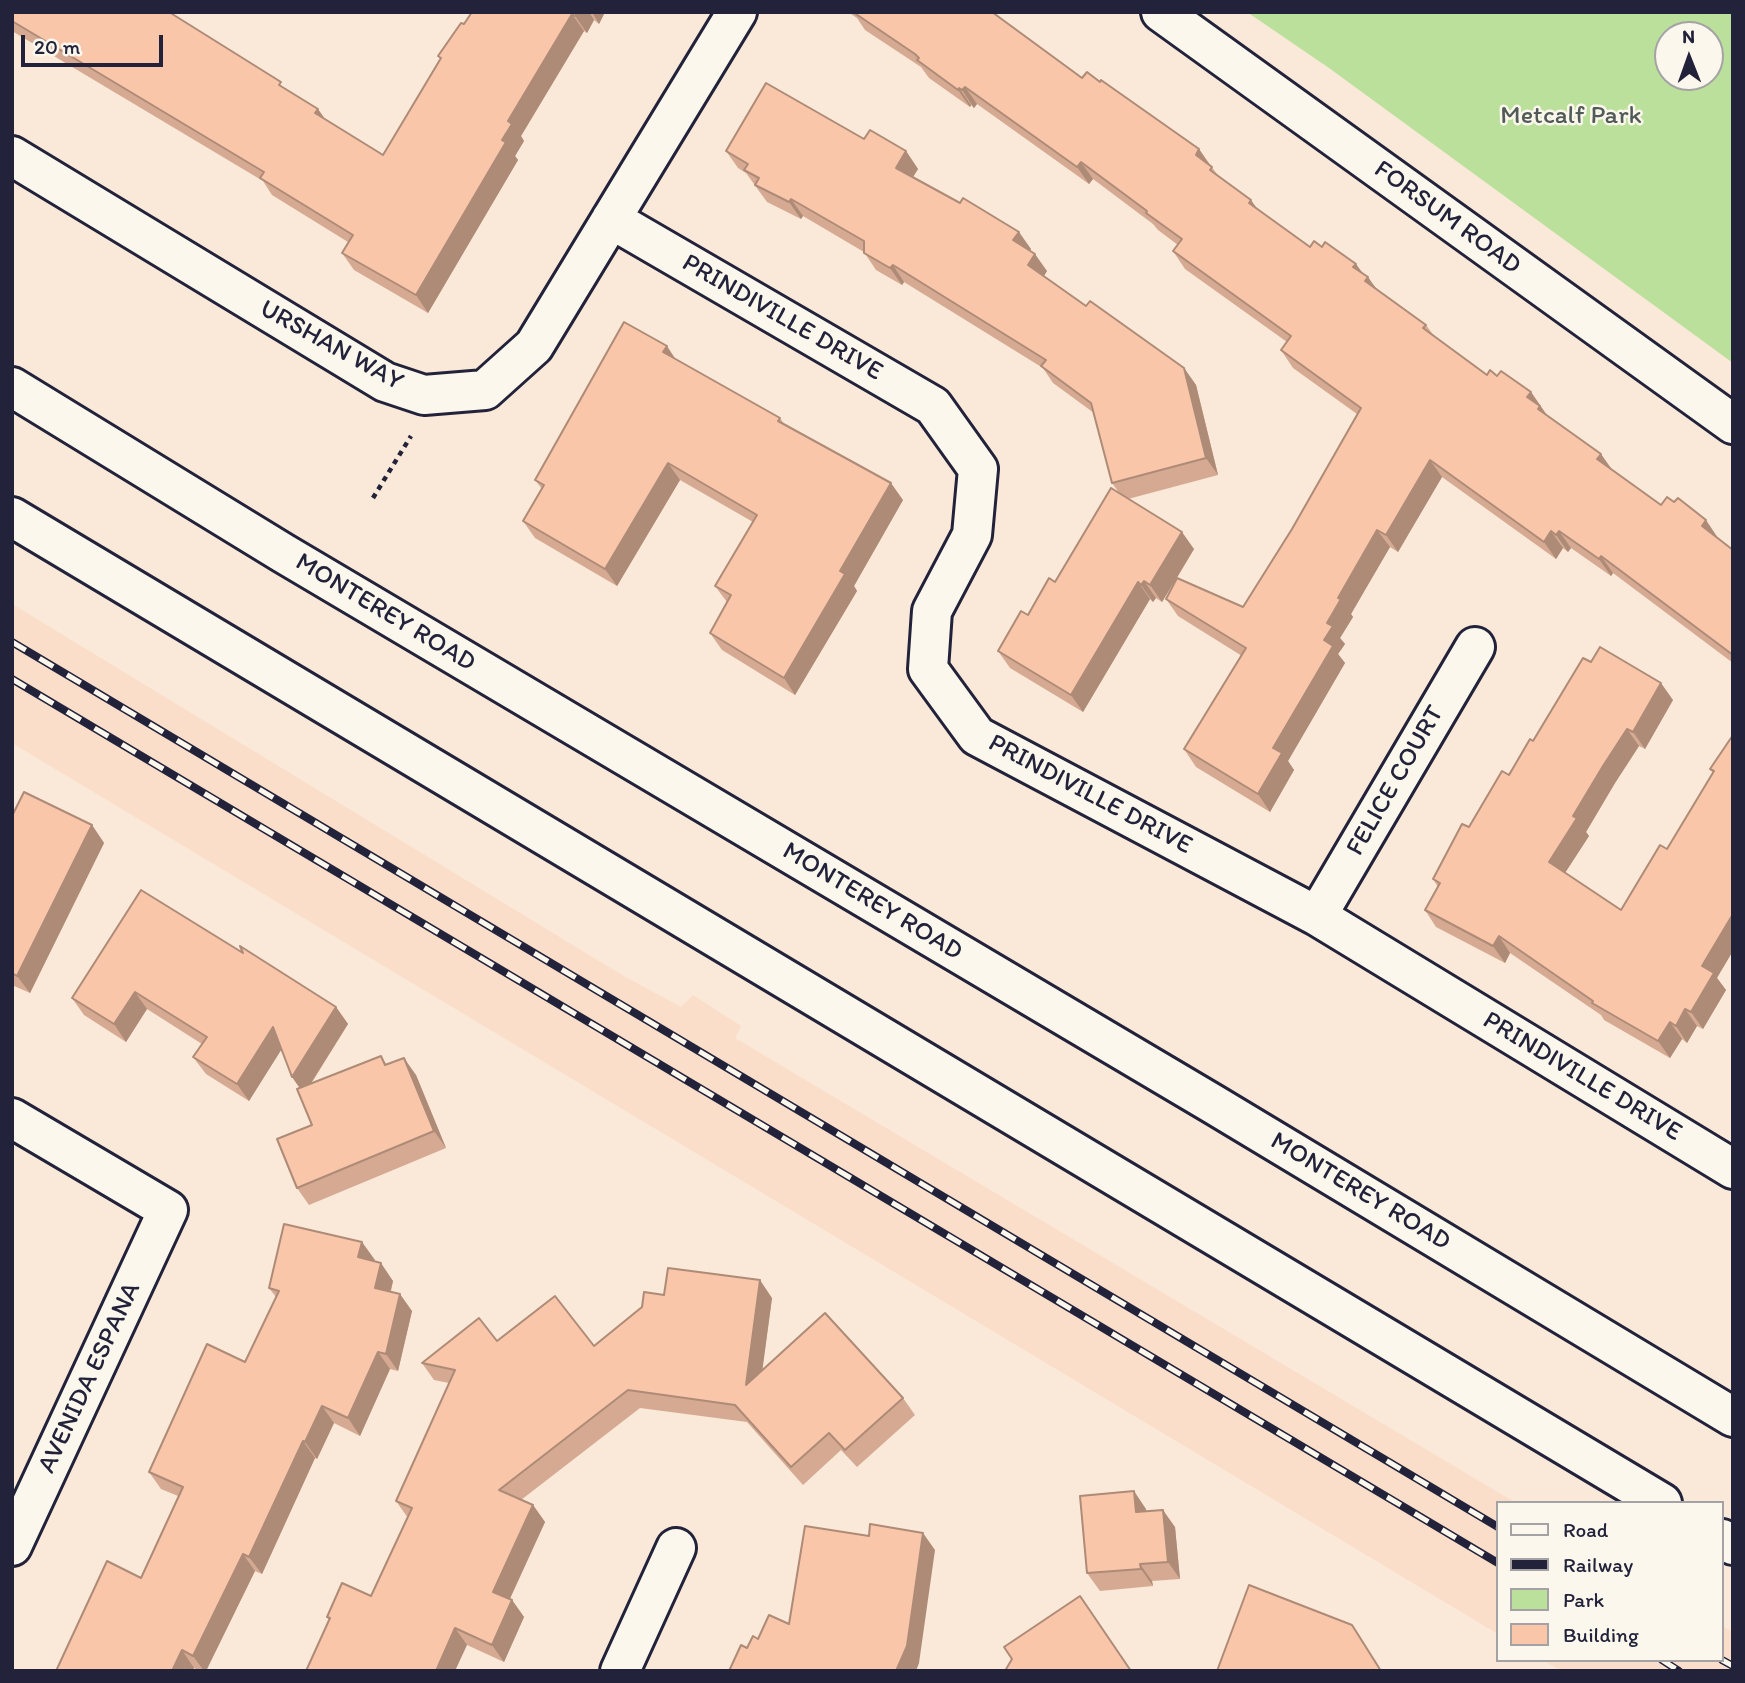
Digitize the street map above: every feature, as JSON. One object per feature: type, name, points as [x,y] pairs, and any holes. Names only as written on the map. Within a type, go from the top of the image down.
[{"type":"street","name":"URSHAN WAY","points":[[12,156],[385,382],[424,396],[485,390],[534,346],[737,12]]},
{"type":"street","name":"FORSUM ROAD","points":[[1161,12],[1733,424]]},
{"type":"street","name":"PRINDIVILLE DRIVE","points":[[611,219],[933,406],[978,469],[972,535],[932,611],[928,669],[977,736],[1317,916],[1733,1169]]},
{"type":"street","name":"MONTEREY ROAD","points":[[12,387],[283,553],[1213,1104],[1733,1417]]},
{"type":"street","points":[[12,517],[1659,1501]]},
{"type":"street","name":"FELICE COURT","points":[[1317,916],[1475,647]]},
{"type":"street","name":"AVENIDA ESPANA","points":[[12,1118],[167,1210],[12,1546]]},
{"type":"street","points":[[620,1671],[676,1548]]},
{"type":"path","points":[[373,498],[413,433],[424,396]]},
{"type":"shaded area","points":[[12,604],[622,975],[681,1007],[693,995],[741,1026],[735,1038],[1513,1501],[1496,1501],[1496,1633],[12,743]]},
{"type":"shaded area","points":[[1724,1627],[1733,1632],[1733,1671],[1561,1671],[1546,1662],[1724,1662]]},
{"type":"green space","name":"Metcalf Park","points":[[1247,12],[1733,12],[1733,363],[1329,68]]},
{"type":"building","points":[[12,12],[169,12],[281,82],[279,85],[318,109],[315,113],[383,155],[441,58],[438,56],[472,12],[577,12],[575,16],[572,14],[508,121],[512,124],[502,140],[506,142],[416,295],[342,253],[353,235],[260,178],[264,172],[12,21]]},
{"type":"building","points":[[853,12],[992,12],[1082,78],[1087,72],[1100,82],[1101,80],[1199,149],[1196,155],[1212,167],[1210,170],[1251,200],[1249,203],[1310,247],[1314,241],[1322,247],[1325,242],[1356,264],[1353,267],[1368,277],[1365,281],[1426,325],[1423,328],[1487,375],[1490,370],[1497,376],[1501,371],[1531,392],[1527,397],[1540,406],[1538,409],[1601,454],[1597,459],[1661,505],[1667,497],[1674,502],[1678,498],[1706,520],[1702,526],[1733,550],[1733,655],[1601,556],[1599,559],[1559,531],[1556,535],[1551,531],[1544,542],[1430,460],[1386,535],[1377,530],[1338,598],[1341,599],[1327,623],[1333,626],[1324,640],[1333,646],[1273,748],[1282,753],[1258,794],[1184,749],[1246,648],[1166,599],[1177,578],[1243,607],[1292,529],[1361,408],[1281,350],[1291,336],[1173,251],[1182,239],[1146,213],[1147,211],[1081,162],[1077,167],[965,87],[958,90],[917,60],[919,58],[915,54]]},
{"type":"building","points":[[766,83],[864,139],[870,130],[906,151],[896,168],[960,203],[963,198],[1019,232],[1013,240],[1035,254],[1028,265],[1086,306],[1090,301],[1184,368],[1206,458],[1112,483],[1091,403],[1041,366],[1046,360],[893,265],[890,268],[864,253],[864,241],[791,199],[789,202],[755,185],[759,178],[744,170],[748,164],[726,151]]},
{"type":"building","points":[[624,322],[667,346],[663,352],[780,418],[778,421],[891,483],[840,571],[845,574],[784,678],[710,633],[731,595],[715,586],[757,515],[668,463],[605,569],[523,521],[544,485],[535,480]]},
{"type":"building","points":[[1111,488],[1182,532],[1150,585],[1144,581],[1141,585],[1138,582],[1071,695],[998,651],[1021,611],[1028,615],[1049,578],[1055,582]]},
{"type":"building","points":[[1600,647],[1661,683],[1633,732],[1627,729],[1603,766],[1573,816],[1577,818],[1549,862],[1621,910],[1660,845],[1667,849],[1714,771],[1710,769],[1733,735],[1733,914],[1702,966],[1714,973],[1691,1012],[1685,1009],[1676,1026],[1670,1022],[1658,1041],[1592,1003],[1593,1001],[1499,936],[1493,946],[1425,910],[1440,883],[1433,879],[1462,824],[1469,827],[1502,771],[1509,775],[1530,739],[1533,741],[1583,658],[1591,662]]},
{"type":"building","points":[[24,792],[92,825],[17,976],[12,973],[12,816]]},
{"type":"building","points":[[141,890],[243,953],[240,946],[336,1007],[292,1077],[273,1027],[237,1084],[193,1057],[207,1037],[135,992],[114,1024],[72,998]]},
{"type":"building","points":[[381,1056],[385,1065],[404,1058],[434,1131],[297,1188],[277,1139],[312,1125],[297,1089]]},
{"type":"building","points":[[284,1224],[362,1242],[358,1257],[381,1263],[375,1288],[400,1294],[386,1354],[378,1352],[348,1418],[322,1406],[249,1557],[243,1554],[193,1656],[182,1650],[172,1671],[56,1671],[107,1561],[141,1578],[183,1487],[149,1472],[207,1344],[245,1362],[279,1291],[269,1288]]},
{"type":"building","points":[[668,1268],[760,1280],[746,1385],[825,1313],[903,1398],[845,1450],[829,1433],[791,1467],[735,1405],[628,1390],[499,1490],[533,1505],[493,1592],[512,1600],[492,1645],[455,1628],[436,1671],[306,1671],[330,1618],[327,1617],[342,1583],[371,1596],[412,1508],[396,1501],[455,1370],[422,1363],[479,1318],[497,1341],[555,1296],[594,1346],[642,1307],[644,1292],[664,1295]]},
{"type":"building","points":[[1134,1491],[1136,1512],[1163,1510],[1168,1562],[1140,1564],[1141,1569],[1087,1573],[1080,1496]]},
{"type":"building","points":[[870,1524],[923,1533],[907,1646],[896,1671],[729,1671],[741,1645],[747,1648],[753,1636],[758,1639],[769,1615],[789,1624],[805,1526],[869,1536]]},
{"type":"building","points":[[1249,1585],[1352,1625],[1381,1671],[1217,1671]]},
{"type":"building","points":[[1080,1596],[1131,1671],[1005,1671],[1012,1659],[1004,1647]]},
{"type":"railway","points":[[12,642],[1496,1526]]},
{"type":"railway","points":[[12,679],[1496,1562]]},
{"type":"railway","points":[[1724,1661],[1733,1666]]},
{"type":"railway","points":[[1665,1662],[1679,1671]]}]
